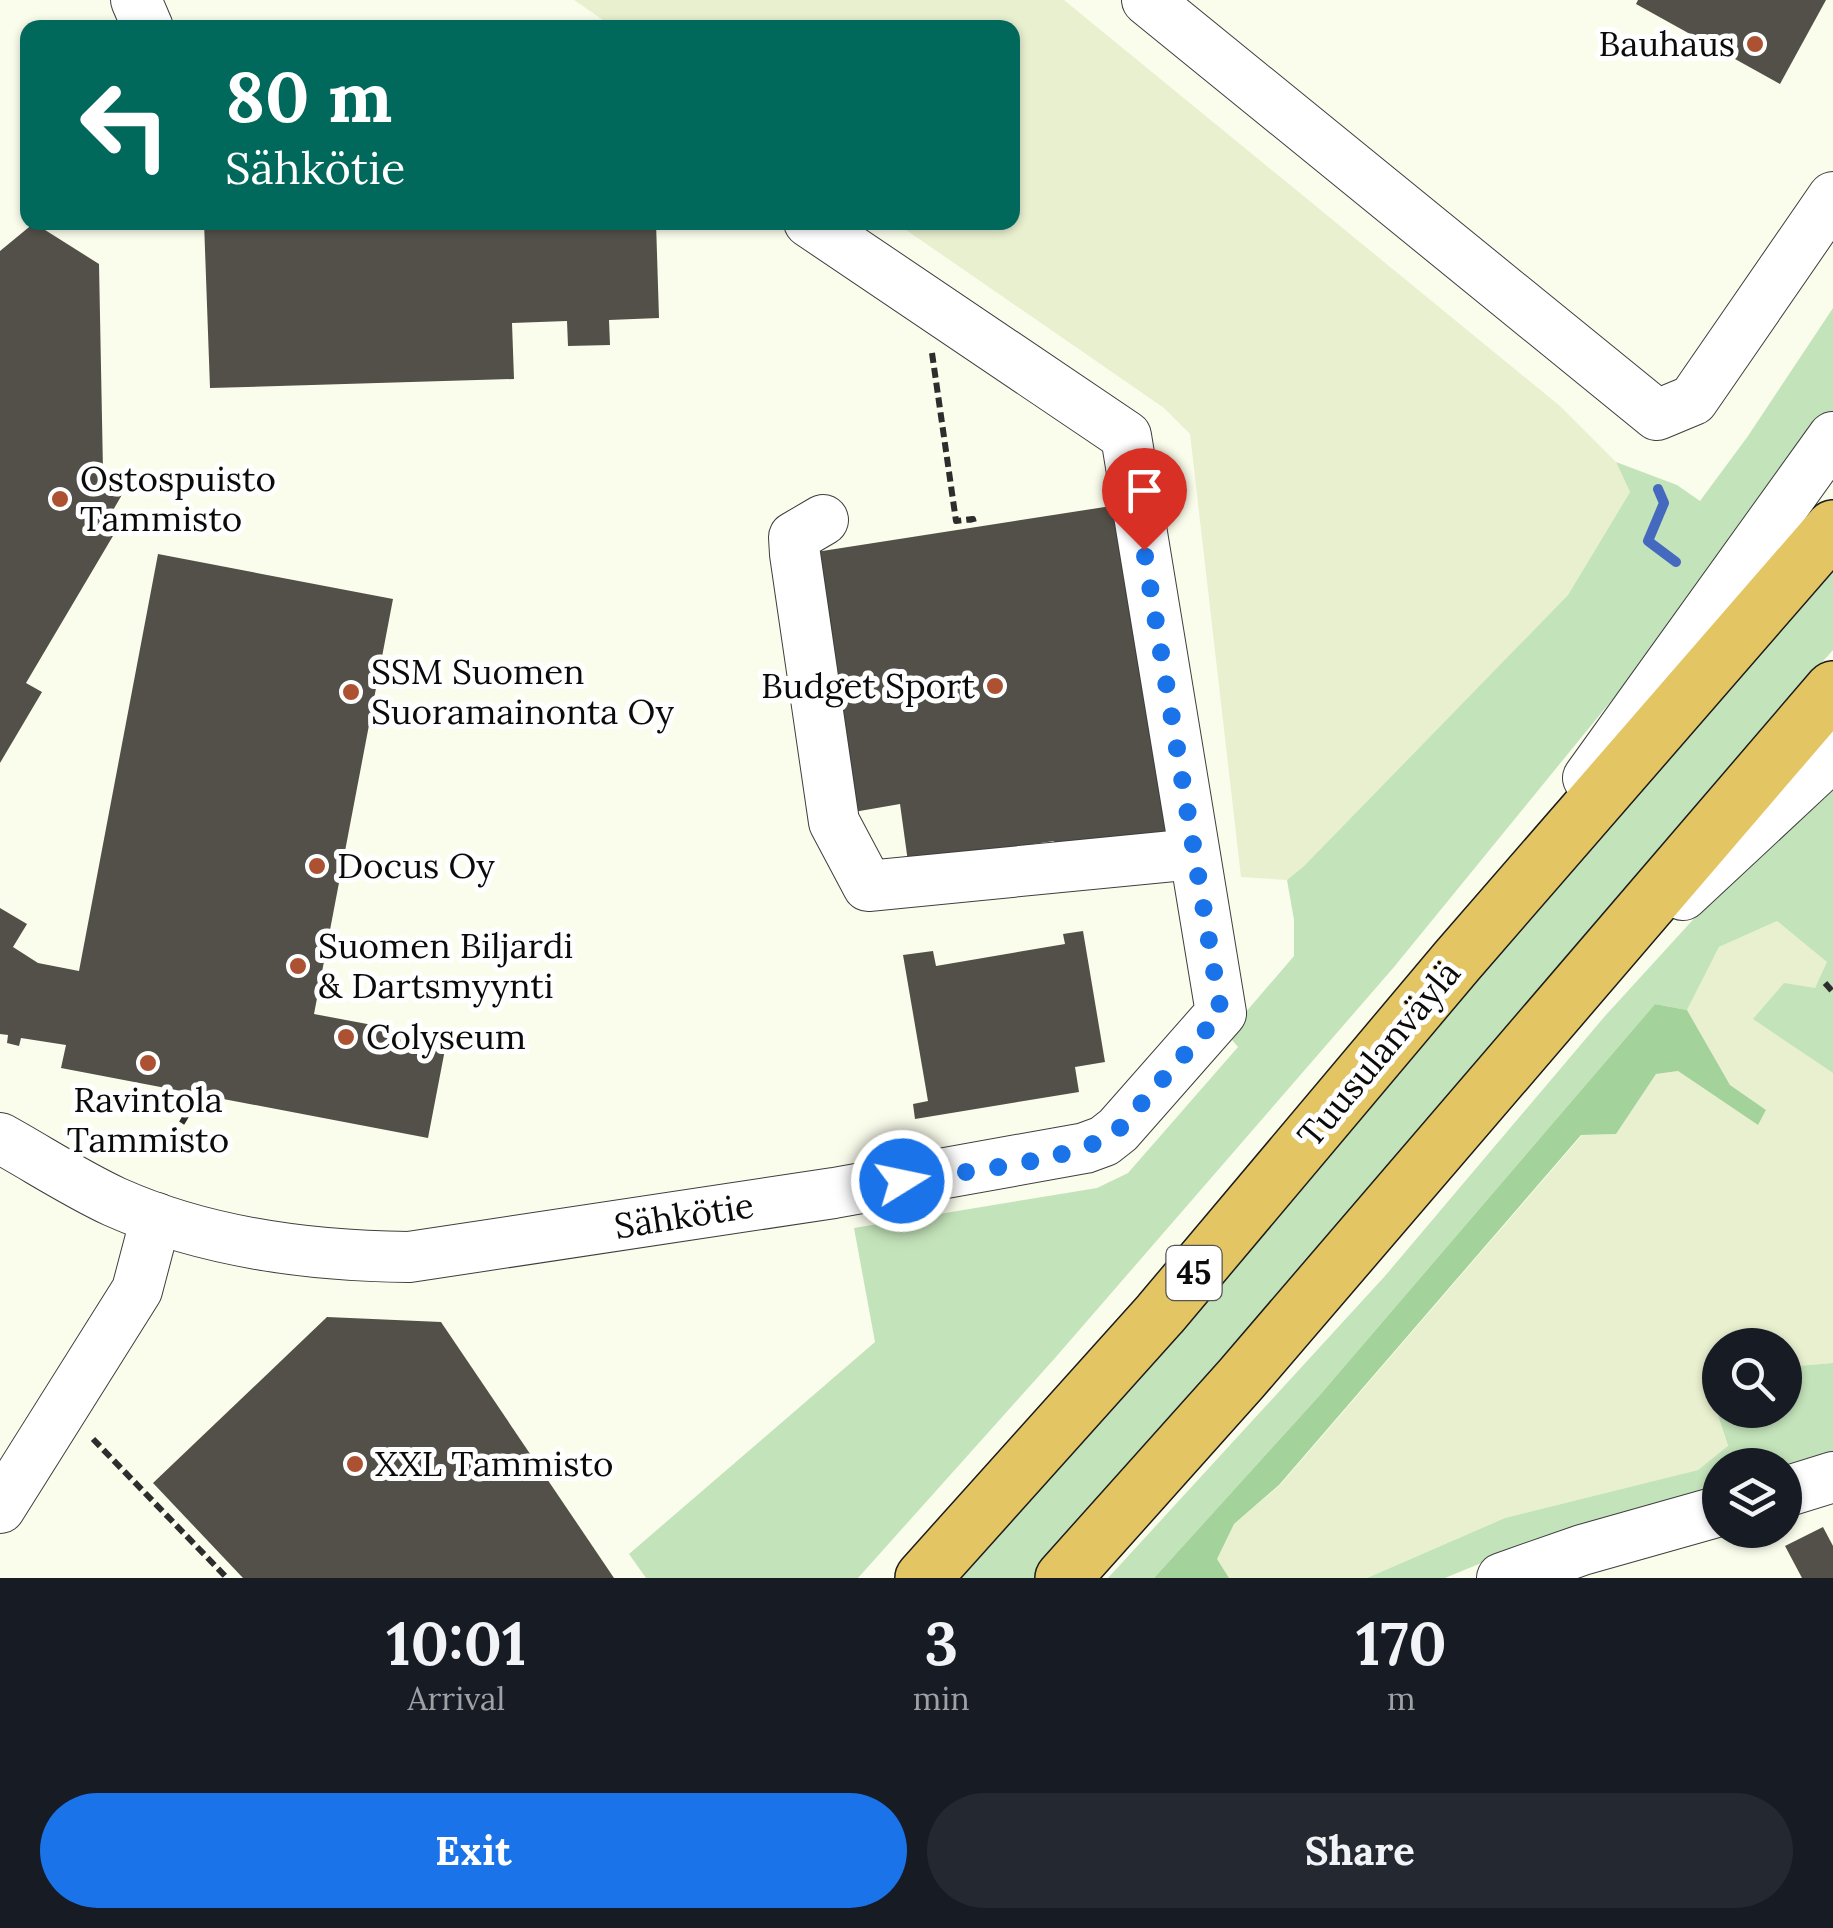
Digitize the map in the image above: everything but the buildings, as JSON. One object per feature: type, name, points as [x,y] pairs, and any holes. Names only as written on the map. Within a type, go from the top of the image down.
[{"type":"highway","name":"Tuusulanväylä","points":[[924,1578],[1160,1314],[1457,961],[1833,528]]},
{"type":"highway","points":[[1062,1578],[1241,1379],[1833,689]]},
{"type":"street","points":[[1147,0],[1658,415],[1693,400],[1833,197]]},
{"type":"street","points":[[821,230],[1126,436],[1194,854],[868,886],[834,822],[795,554],[794,537],[823,520]]},
{"type":"street","points":[[1457,961],[1833,436]]},
{"type":"street","points":[[1544,1024],[1833,755]]},
{"type":"street","name":"Sähkötie","points":[[0,1138],[112,1201],[156,1218],[280,1249],[341,1256],[409,1256],[815,1196],[1085,1148],[1104,1142],[1118,1130],[1221,1013],[1194,854]]},
{"type":"street","points":[[0,1508],[137,1290],[156,1218]]},
{"type":"street","points":[[1802,1487],[1833,1478]]},
{"type":"street","points":[[1502,1578],[1582,1550],[1702,1516]]},
{"type":"path","points":[[924,300],[956,521],[973,520],[975,528]]},
{"type":"path","points":[[1825,982],[1833,992]]},
{"type":"path","points":[[60,1172],[72,1155],[82,1150],[140,1150],[156,1146],[189,1115],[195,1094]]},
{"type":"path","points":[[102,1424],[92,1440],[227,1578]]},
{"type":"green space","points":[[574,0],[1064,0],[1560,406],[1616,462],[1630,492],[1568,595],[1304,866],[1287,880],[1241,877],[1190,434],[1164,408],[906,230],[1020,230],[1020,20],[603,20]]},
{"type":"green space","points":[[1833,308],[1833,420],[1629,679],[1394,967],[1055,1358],[858,1578],[646,1578],[629,1554],[875,1342],[854,1228],[1097,1188],[1128,1173],[1238,1047],[1227,1034],[1294,956],[1294,920],[1287,880],[1568,595],[1630,492],[1616,462],[1677,485],[1700,501]]},
{"type":"green space","points":[[1833,562],[1833,650],[1724,772],[1077,1531],[1034,1578],[954,1578]]},
{"type":"green space","points":[[1833,771],[1833,1073],[1753,1019],[1784,983],[1815,988],[1827,962],[1777,921],[1719,947],[1687,1010],[1655,1004],[1319,1396],[1154,1578],[1108,1578],[1385,1276],[1605,1016]]},
{"type":"green space","points":[[1777,921],[1828,962],[1815,988],[1754,1019],[1833,1073],[1833,1363],[1802,1366],[1802,1328],[1702,1328],[1702,1428],[1722,1428],[1728,1447],[1702,1448],[1702,1467],[1698,1470],[1505,1518],[1367,1578],[1229,1578],[1216,1559],[1234,1524],[1280,1485],[1582,1135],[1616,1134],[1656,1074],[1678,1071],[1758,1125],[1766,1110],[1730,1085],[1687,1010],[1719,947]]},
{"type":"green space","points":[[1655,1004],[1687,1010],[1730,1085],[1766,1110],[1758,1125],[1678,1071],[1656,1074],[1616,1134],[1581,1135],[1279,1485],[1234,1524],[1217,1559],[1229,1578],[1154,1578],[1319,1396]]},
{"type":"green space","points":[[1833,1363],[1833,1456],[1802,1464],[1802,1448],[1726,1448],[1722,1428],[1802,1428],[1802,1366]]},
{"type":"green space","points":[[1702,1467],[1702,1492],[1491,1559],[1445,1578],[1367,1578],[1505,1518]]},
{"type":"waterway","points":[[1658,489],[1664,503],[1648,541],[1676,562]]},
{"type":"place","name":"Bauhaus","points":[[1755,44]]},
{"type":"place","name":"Ostospuisto Tammisto","points":[[60,499]]},
{"type":"place","name":"Budget Sport","points":[[995,686]]},
{"type":"place","name":"SSM Suomen Suoramainonta Oy","points":[[351,692]]},
{"type":"place","name":"Docus Oy","points":[[317,866]]},
{"type":"place","name":"Suomen Biljardi & Dartsmyynti","points":[[298,966]]},
{"type":"place","name":"Colyseum","points":[[346,1037]]},
{"type":"place","name":"Ravintola Tammisto","points":[[148,1063]]},
{"type":"place","name":"XXL Tammisto","points":[[355,1464]]},
{"type":"route","points":[[902,1181],[1059,1155],[1104,1142],[1221,1013],[1144,550]]}]
